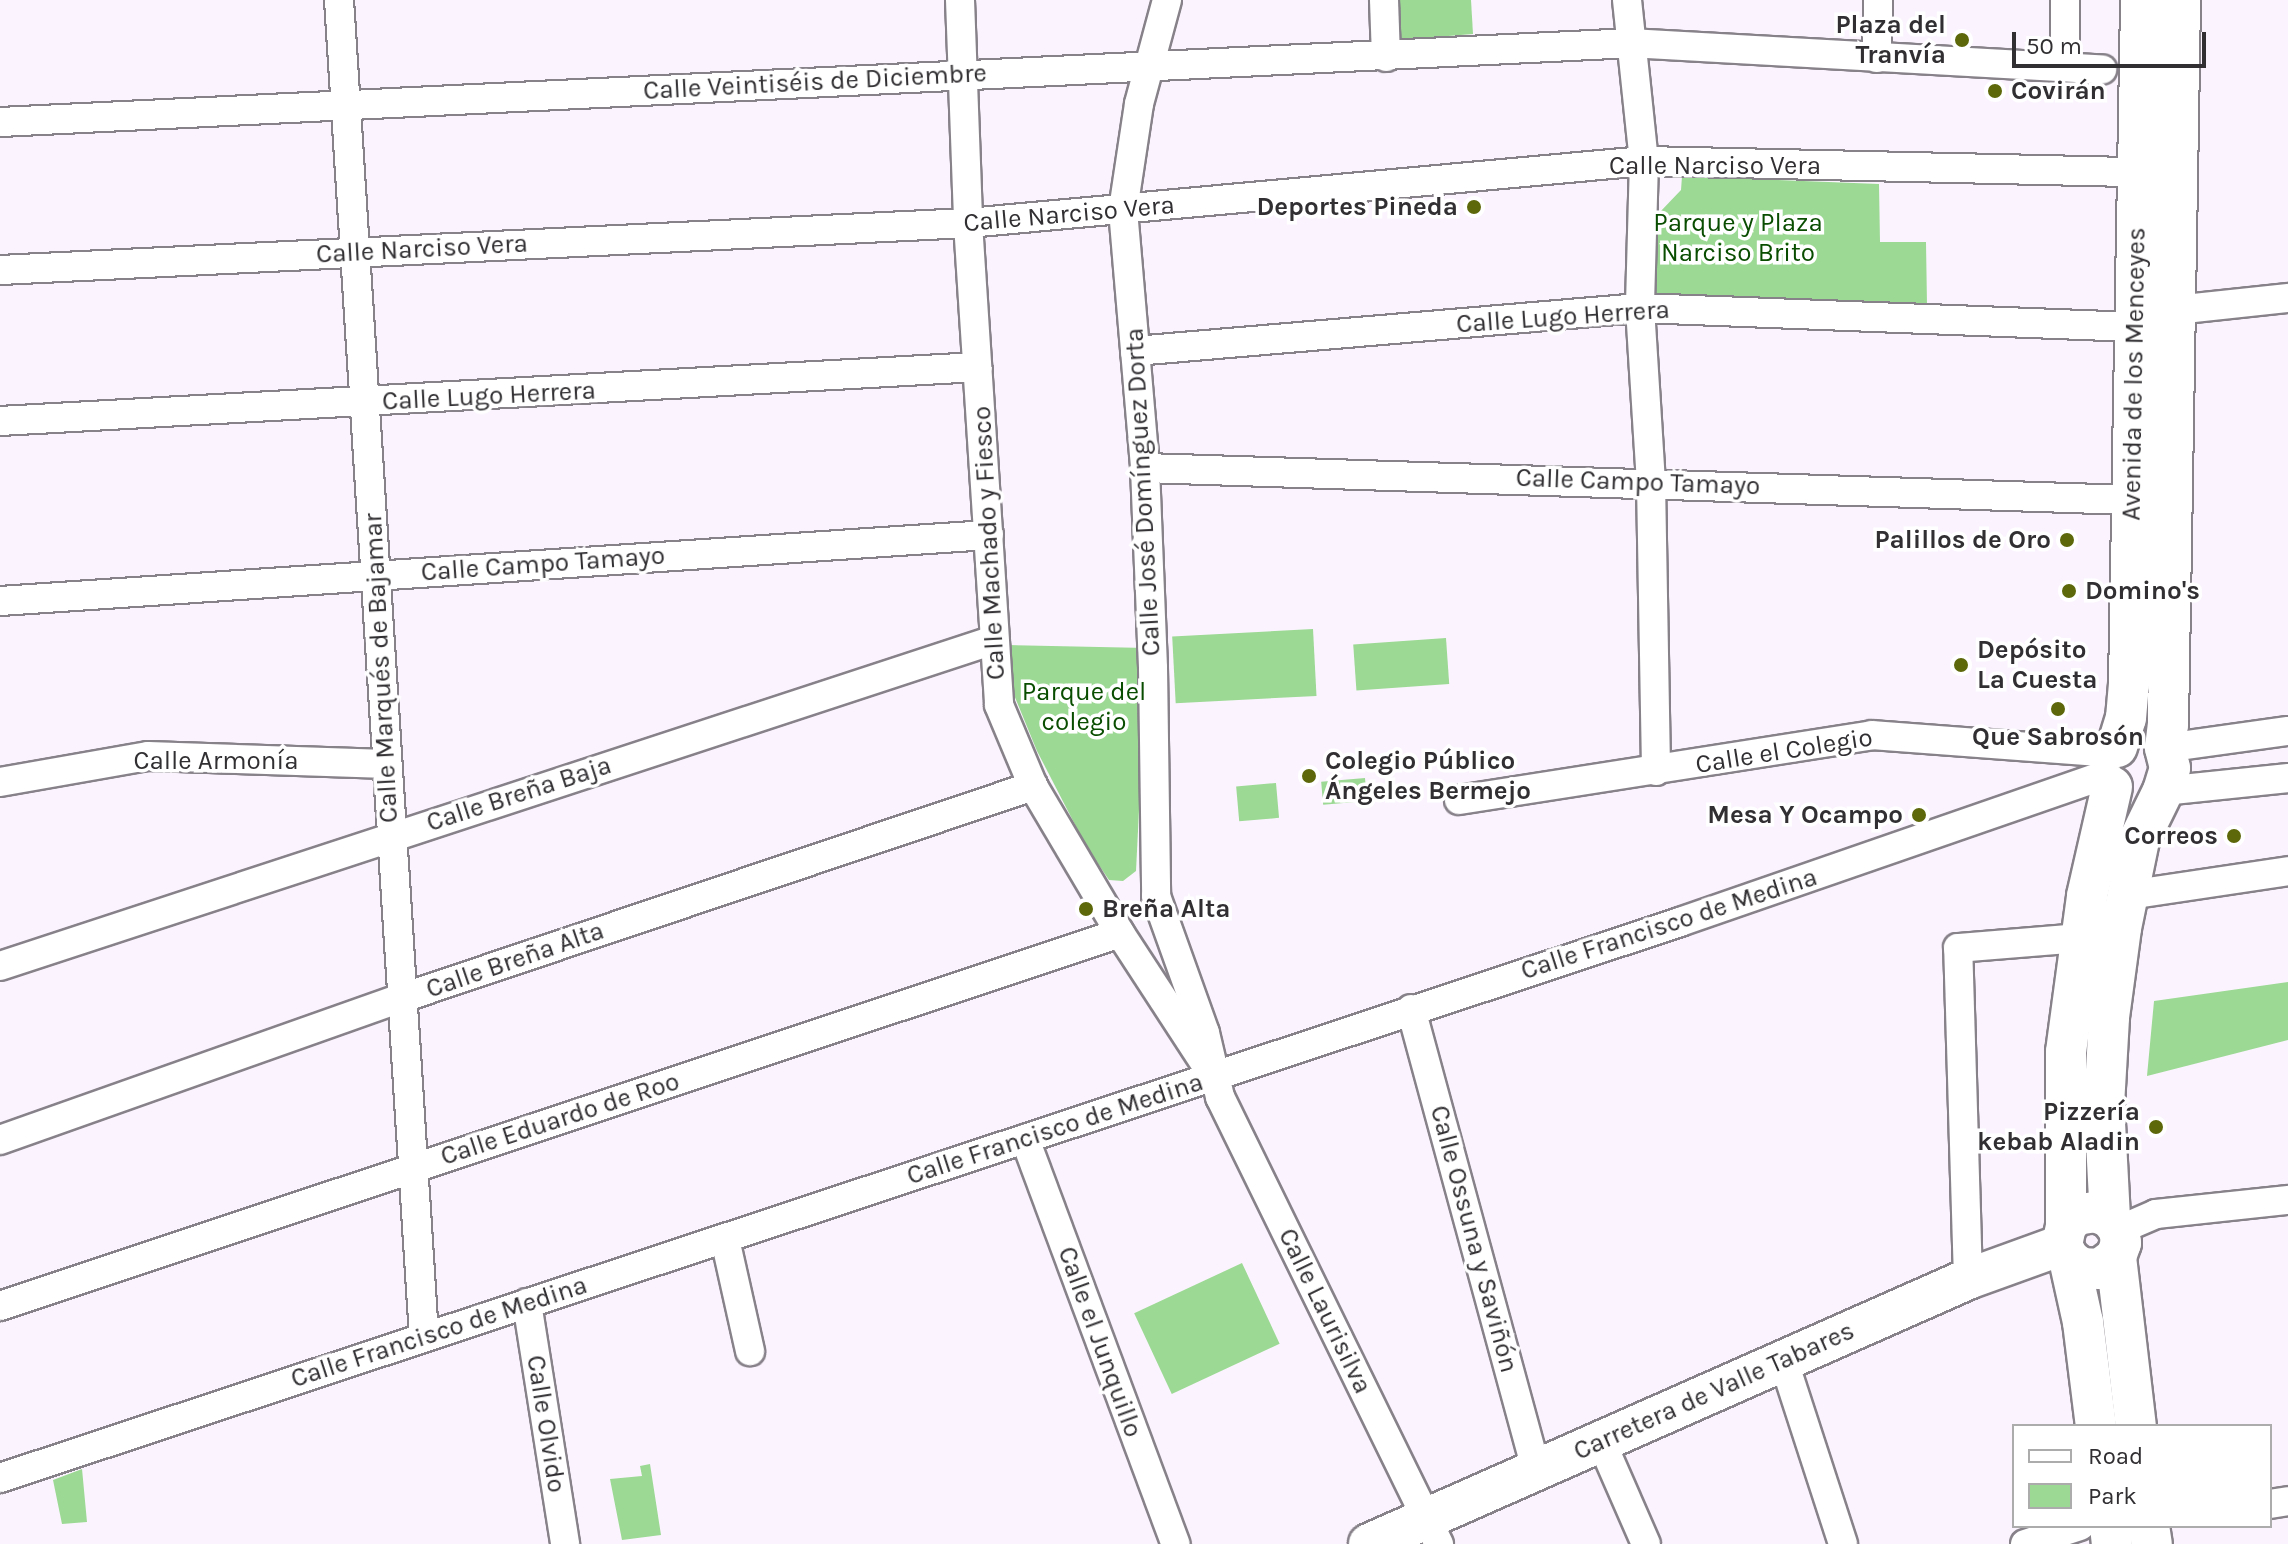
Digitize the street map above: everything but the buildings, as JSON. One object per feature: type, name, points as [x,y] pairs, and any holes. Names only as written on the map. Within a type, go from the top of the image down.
[{"type":"main road","name":"Avenida de los Menceyes","points":[[2096,1424],[2083,1322],[2066,1243],[2066,1052],[2079,938],[2112,765],[2126,718],[2129,684],[2141,0]]},
{"type":"main road","name":"Avenida de los Menceyes","points":[[2165,748],[2168,724],[2180,0]]},
{"type":"main road","points":[[2136,1424],[2104,1105],[2109,1017],[2128,895],[2139,840],[2163,791],[2170,768],[2165,748],[2134,739],[2112,765],[2124,799],[2138,802],[2163,791]]},
{"type":"main road","name":"Carretera de Valle Tabares","points":[[1369,1544],[1433,1531],[1536,1470],[1968,1279],[2066,1243],[2076,1215],[2096,1212],[2115,1235]]},
{"type":"street","name":"Calle Marqués de Bajamar","points":[[339,0],[424,1336]]},
{"type":"street","name":"Calle Machado y Fiesco","points":[[960,0],[968,223],[999,705],[1033,786],[1114,923],[1214,1077]]},
{"type":"street","name":"Calle José Domínguez Dorta","points":[[1167,0],[1139,104],[1123,210],[1145,468],[1153,668],[1156,896],[1205,1033],[1214,1077]]},
{"type":"street","points":[[1384,0],[1386,57]]},
{"type":"street","points":[[1627,0],[1644,161],[1640,308],[1651,482],[1656,771]]},
{"type":"street","points":[[1877,58],[1878,0]]},
{"type":"street","points":[[2065,0],[2065,67]]},
{"type":"street","name":"Calle Veintiséis de Diciembre","points":[[0,122],[1630,43],[2102,69]]},
{"type":"street","name":"Calle Narciso Vera","points":[[0,270],[968,223],[1644,161],[2138,172]]},
{"type":"street","points":[[2175,310],[2288,298]]},
{"type":"street","name":"Calle Lugo Herrera","points":[[1135,351],[1640,308],[2135,327]]},
{"type":"street","name":"Calle Lugo Herrera","points":[[0,421],[978,367]]},
{"type":"street","name":"Calle Campo Tamayo","points":[[1145,468],[1651,482],[2132,500]]},
{"type":"street","name":"Calle Campo Tamayo","points":[[0,601],[989,535]]},
{"type":"street","name":"Calle Breña Baja","points":[[0,966],[994,640]]},
{"type":"street","points":[[2165,748],[2288,731]]},
{"type":"street","name":"Calle el Colegio","points":[[1459,800],[1872,735],[2112,765]]},
{"type":"street","name":"Calle Armonía","points":[[0,782],[148,756],[387,764]]},
{"type":"street","name":"Calle Francisco de Medina","points":[[0,1478],[1680,922],[2112,765]]},
{"type":"street","points":[[2163,791],[2288,778]]},
{"type":"street","name":"Calle Breña Alta","points":[[0,1140],[402,998],[1033,786]]},
{"type":"street","points":[[2128,895],[2288,871]]},
{"type":"street","name":"Calle Eduardo de Roo","points":[[0,1306],[413,1168],[1114,923],[1156,896]]},
{"type":"street","points":[[1968,1279],[1958,948],[2079,938]]},
{"type":"street","name":"Calle Ossuna y Saviñón","points":[[1411,1009],[1536,1470]]},
{"type":"street","name":"Calle Laurisilva","points":[[1214,1077],[1220,1097],[1433,1531]]},
{"type":"street","name":"Calle el Junquillo","points":[[1025,1139],[1176,1544]]},
{"type":"street","points":[[2115,1235],[2156,1214],[2288,1200]]},
{"type":"street","points":[[725,1239],[750,1351]]},
{"type":"street","name":"Calle Olvido","points":[[527,1303],[565,1544]]},
{"type":"street","points":[[1783,1359],[1843,1544]]},
{"type":"street","points":[[1601,1441],[1646,1544]]},
{"type":"street","points":[[2025,1544],[2074,1528]]},
{"type":"green space","points":[[1398,0],[1471,0],[1473,34],[1399,40]]},
{"type":"green space","name":"Parque y Plaza Narciso Brito","points":[[1682,176],[1879,184],[1880,242],[1926,242],[1927,304],[1655,295],[1659,213],[1681,190]]},
{"type":"green space","points":[[1313,629],[1317,696],[1176,703],[1172,636]]},
{"type":"green space","points":[[1446,638],[1449,684],[1356,690],[1353,644]]},
{"type":"green space","name":"Parque del colegio","points":[[1009,645],[1147,648],[1136,871],[1123,881],[1109,880],[1086,846],[1037,751],[1014,695]]},
{"type":"green space","points":[[1365,778],[1367,801],[1323,805],[1321,782]]},
{"type":"green space","points":[[1276,783],[1279,818],[1239,821],[1236,786]]},
{"type":"green space","points":[[2288,982],[2288,1040],[2147,1076],[2154,1001]]},
{"type":"green space","points":[[1242,1263],[1280,1344],[1172,1394],[1134,1313]]},
{"type":"green space","points":[[650,1464],[661,1535],[622,1540],[610,1479],[642,1476],[640,1466]]},
{"type":"green space","points":[[82,1469],[87,1522],[62,1524],[53,1480]]},
{"type":"place","name":"Plaza del Tranvía","points":[[1962,40]]},
{"type":"place","name":"Covirán","points":[[1995,91]]},
{"type":"place","name":"Deportes Pineda","points":[[1474,207]]},
{"type":"place","name":"Palillos de Oro","points":[[2067,540]]},
{"type":"place","name":"Domino's","points":[[2069,591]]},
{"type":"place","name":"Depósito La Cuesta","points":[[1961,665]]},
{"type":"place","name":"Que Sabrosón","points":[[2058,709]]},
{"type":"place","name":"Colegio Público Ángeles Bermejo","points":[[1309,776]]},
{"type":"place","name":"Mesa Y Ocampo","points":[[1919,815]]},
{"type":"place","name":"Correos","points":[[2234,836]]},
{"type":"place","name":"Breña Alta","points":[[1086,909]]},
{"type":"place","name":"Pizzería kebab Aladin","points":[[2156,1127]]}]
